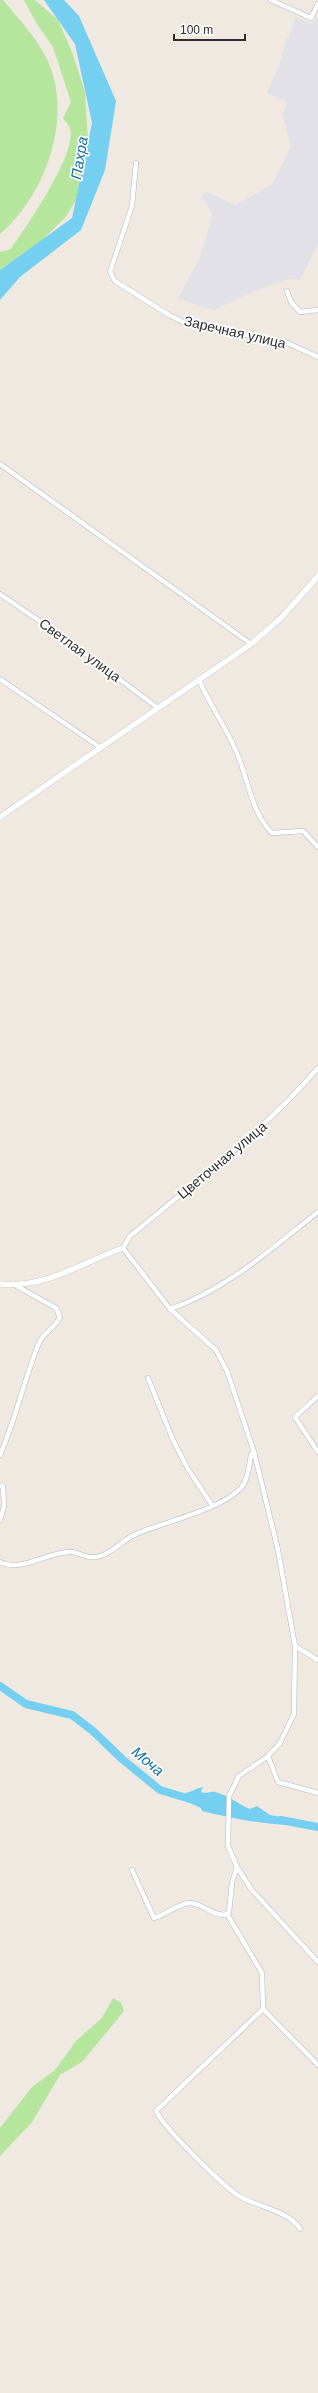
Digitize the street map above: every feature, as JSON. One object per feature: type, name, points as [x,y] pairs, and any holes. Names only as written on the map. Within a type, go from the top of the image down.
[{"type":"street","points":[[271,0],[311,18],[318,4]]},
{"type":"street","name":"Заречная улица","points":[[136,163],[132,206],[110,272],[115,281],[169,315],[187,324],[286,342],[318,357]]},
{"type":"street","points":[[287,291],[291,302],[300,312],[318,310]]},
{"type":"street","points":[[0,464],[251,644]]},
{"type":"street","points":[[0,817],[251,644],[281,618],[318,576]]},
{"type":"street","name":"Светлая улица","points":[[0,594],[64,637],[158,708]]},
{"type":"street","points":[[0,678],[101,748]]},
{"type":"street","points":[[199,680],[222,721],[238,756],[253,804],[262,824],[272,833],[303,831],[318,846]]},
{"type":"street","name":"Цветочная улица","points":[[124,1248],[130,1236],[224,1160],[282,1108],[318,1068]]},
{"type":"street","points":[[170,1309],[199,1297],[236,1275],[318,1212]]},
{"type":"street","points":[[0,1284],[25,1285],[48,1280],[124,1248],[170,1309],[216,1350],[227,1370],[254,1452],[278,1550],[295,1646],[294,1714],[280,1743],[268,1756],[239,1776],[229,1796],[228,1846],[237,1867],[265,1905],[318,1962]]},
{"type":"street","points":[[0,1455],[21,1403],[40,1341],[54,1327],[60,1317],[56,1308],[15,1285]]},
{"type":"street","points":[[148,1378],[172,1440],[188,1469],[212,1505]]},
{"type":"street","points":[[318,1396],[295,1417],[318,1452]]},
{"type":"street","points":[[0,1562],[5,1565],[18,1564],[72,1552],[83,1557],[96,1557],[108,1554],[133,1536],[231,1497],[241,1488],[247,1474],[251,1455],[254,1452]]},
{"type":"street","points":[[0,1486],[3,1487],[4,1493],[0,1520]]},
{"type":"street","points":[[295,1646],[318,1660]]},
{"type":"street","points":[[268,1756],[278,1782],[318,1793]]},
{"type":"street","points":[[227,1914],[230,1912],[232,1883],[237,1867]]},
{"type":"street","points":[[132,1870],[154,1918],[188,1903],[201,1905],[219,1914],[227,1914]]},
{"type":"street","points":[[227,1914],[262,1973],[263,2009],[318,2065]]},
{"type":"street","points":[[263,2009],[156,2111],[166,2126],[239,2196],[286,2217],[297,2223],[300,2229]]},
{"type":"shaded area","points":[[318,16],[318,244],[300,280],[289,279],[252,292],[214,310],[178,299],[200,257],[213,215],[202,196],[207,192],[235,205],[272,185],[291,147],[283,113],[287,102],[267,93],[280,64],[286,38],[289,39],[295,17],[313,24]]},
{"type":"green space","points":[[0,0],[3,0],[21,21],[43,51],[55,81],[58,105],[56,129],[51,153],[42,177],[31,198],[16,218],[0,234]]},
{"type":"green space","points":[[24,0],[35,0],[58,20],[72,52],[85,92],[88,141],[76,200],[65,218],[43,239],[0,270],[0,252],[11,249],[38,208],[59,171],[70,139],[70,128],[63,118],[71,102],[53,47],[37,24]]},
{"type":"green space","points":[[113,1998],[121,2003],[124,2011],[82,2062],[60,2075],[32,2122],[0,2156],[0,2128],[32,2087],[55,2070],[77,2040],[102,2018]]},
{"type":"water","points":[[44,0],[64,0],[79,16],[116,101],[105,170],[81,230],[20,277],[0,300],[0,270],[72,218],[92,123],[75,44]]},
{"type":"water","points":[[203,1787],[201,1791],[203,1793],[215,1792],[224,1795],[250,1809],[257,1806],[270,1815],[292,1819],[290,1825],[246,1820],[202,1811],[201,1808],[181,1799],[181,1794]]},
{"type":"waterway","name":"Моча","points":[[0,1686],[26,1704],[72,1715],[93,1731],[122,1759],[160,1790],[190,1799]]},
{"type":"waterway","name":"Моча","points":[[281,1820],[318,1827]]},
{"type":"water label","name":"Пахра","points":[[79,158]]}]
